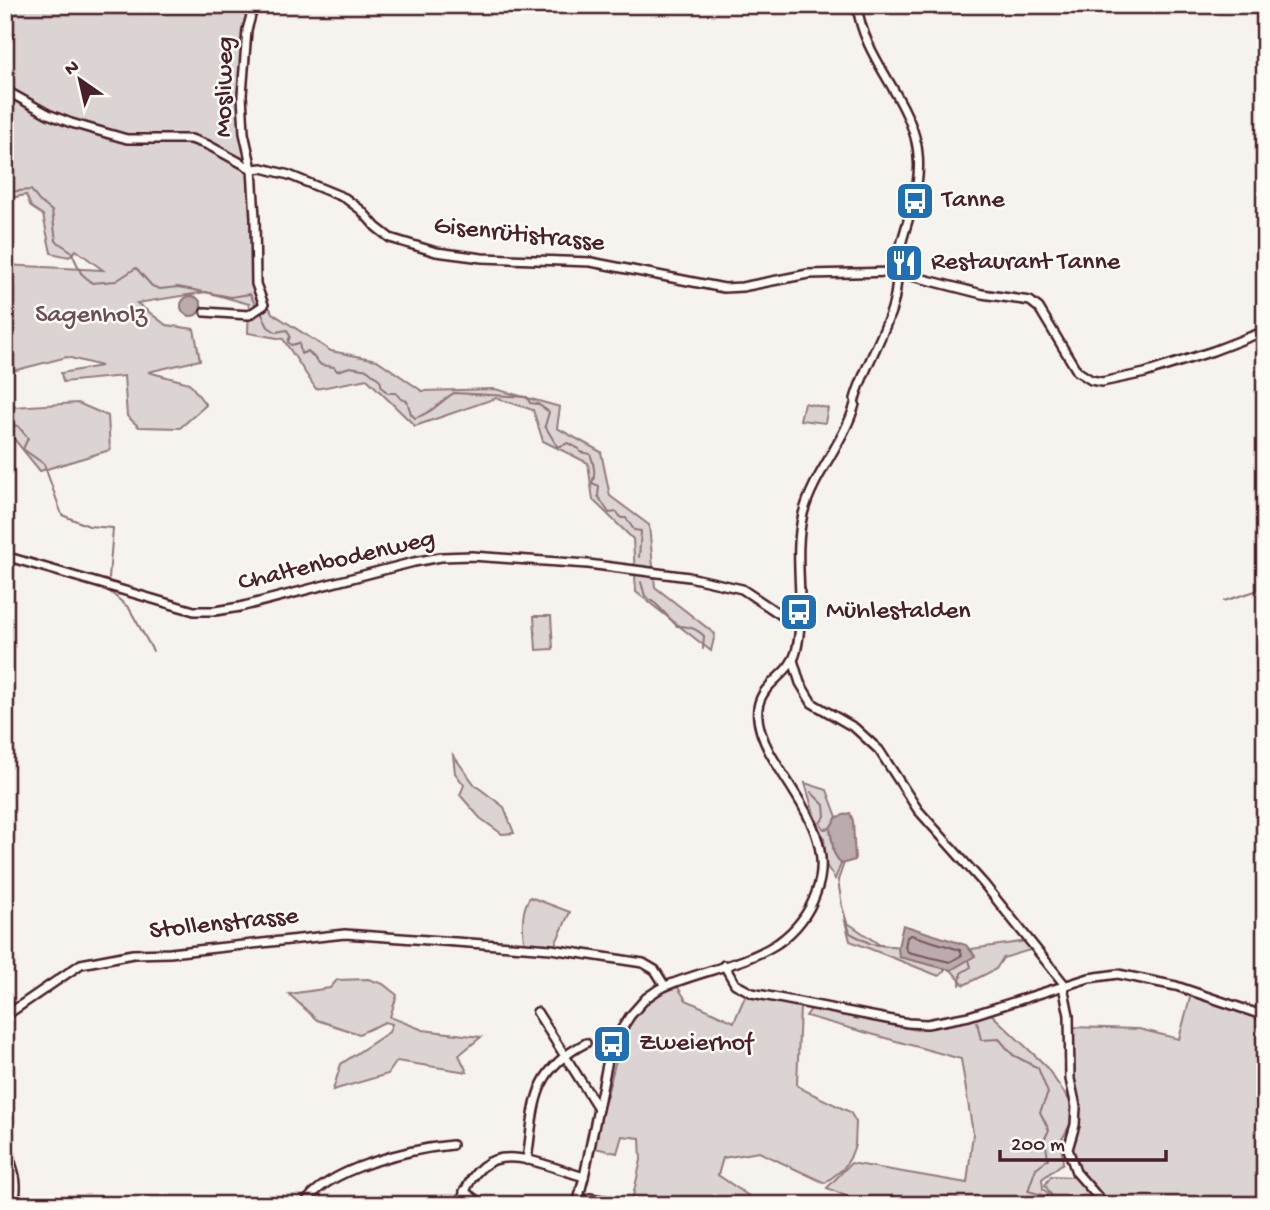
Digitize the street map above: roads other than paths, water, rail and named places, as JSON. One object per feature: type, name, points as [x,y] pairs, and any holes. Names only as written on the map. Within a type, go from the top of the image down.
[{"type":"street","name":"Mosliweg","points":[[205,312],[249,315],[264,305],[256,284],[256,218],[244,133],[243,62],[247,30],[254,5]]},
{"type":"street","points":[[857,5],[869,48],[901,105],[914,136],[919,167],[917,193],[901,245],[893,307],[855,402],[803,513],[799,627],[793,660],[800,683],[812,702],[855,728],[879,750],[919,810],[984,884],[1064,985],[1069,1015],[1070,1079],[1076,1107],[1075,1125],[1068,1149],[1076,1172],[1105,1205]]},
{"type":"street","name":"Gisenrütistrasse","points":[[5,90],[60,119],[127,139],[191,139],[208,145],[251,169],[262,168],[289,175],[345,198],[390,238],[436,252],[482,258],[591,262],[724,288],[808,274],[897,272],[982,294],[1030,302],[1039,308],[1077,371],[1091,380],[1102,382],[1168,365],[1265,331]]},
{"type":"street","name":"Chaltenbodenweg","points":[[5,556],[194,611],[240,607],[441,557],[471,556],[588,564],[689,578],[742,589],[799,627]]},
{"type":"street","points":[[577,1205],[609,1055],[618,1031],[646,998],[665,986],[769,948],[794,929],[812,904],[822,874],[822,856],[817,834],[768,749],[758,722],[762,694],[793,660]]},
{"type":"street","name":"Stollenstrasse","points":[[5,1016],[81,964],[108,958],[345,934],[551,949],[643,962],[655,970],[665,986]]},
{"type":"street","points":[[724,965],[735,984],[752,993],[908,1023],[927,1024],[969,1016],[1102,975],[1135,976],[1176,986],[1265,1016]]},
{"type":"street","points":[[537,1012],[598,1108]]},
{"type":"street","points":[[527,1160],[535,1102],[542,1080],[564,1054],[586,1043]]},
{"type":"street","points":[[5,1145],[18,1178],[13,1205]]},
{"type":"street","points":[[304,1205],[318,1189],[350,1169],[429,1147],[452,1145]]},
{"type":"street","points":[[460,1205],[464,1191],[476,1170],[489,1160],[509,1157],[527,1160],[584,1177]]},
{"type":"street","points":[[464,1191],[483,1205]]},
{"type":"street","points":[[590,1198],[623,1204]]},
{"type":"water","points":[[191,296],[198,299],[201,306],[198,313],[191,316],[184,313],[181,306],[184,299]]},
{"type":"water","points":[[850,813],[853,821],[855,860],[841,864],[834,853],[830,828],[837,817]]},
{"type":"water","points":[[903,925],[966,945],[975,956],[951,970],[899,957],[898,947]]},
{"type":"waterway","points":[[5,192],[31,190],[39,201],[52,211],[56,241],[71,251],[81,273],[92,283],[116,281],[136,268],[152,286],[160,289],[178,287],[231,297],[250,294],[256,306]]},
{"type":"waterway","points":[[260,310],[268,327],[276,332],[287,330],[290,336],[288,342],[291,345],[299,343],[301,354],[308,351],[321,365],[334,367],[337,371],[350,367],[368,370],[380,380],[382,388],[388,393],[396,393],[407,401],[415,418],[454,393],[527,397],[530,403],[538,404],[549,412],[545,426],[557,446],[568,443],[580,452],[590,454],[594,469],[592,483],[599,486],[598,496],[609,513],[617,512],[621,518],[626,518],[634,530],[641,531],[639,557]]},
{"type":"waterway","points":[[5,424],[18,426],[28,438],[23,449],[44,464],[62,515],[89,526],[113,528],[109,578]]},
{"type":"waterway","points":[[641,582],[645,596],[677,626],[692,628],[704,636],[703,649]]},
{"type":"waterway","points":[[1224,601],[1265,588]]},
{"type":"waterway","points":[[109,591],[129,608],[153,651]]},
{"type":"waterway","points":[[811,792],[824,805],[825,816],[820,823],[824,829],[830,828]]},
{"type":"waterway","points":[[844,863],[838,880],[850,933],[871,944],[898,947]]},
{"type":"waterway","points":[[960,985],[961,973],[971,967],[969,960]]},
{"type":"waterway","points":[[977,1022],[981,1040],[999,1039],[1013,1055],[1038,1068],[1048,1093],[1040,1112],[1049,1130],[1045,1138],[1048,1159],[1036,1168],[1028,1191],[1047,1196],[1048,1205]]},
{"type":"place","name":"Tanne","points":[[915,201]]},
{"type":"place","name":"Restaurant Tanne","points":[[904,263]]},
{"type":"place","name":"Mühlestalden","points":[[799,612]]},
{"type":"place","name":"Zweierhof","points":[[612,1044]]},
{"type":"park label","name":"Sagenholz","points":[[91,316]]}]
